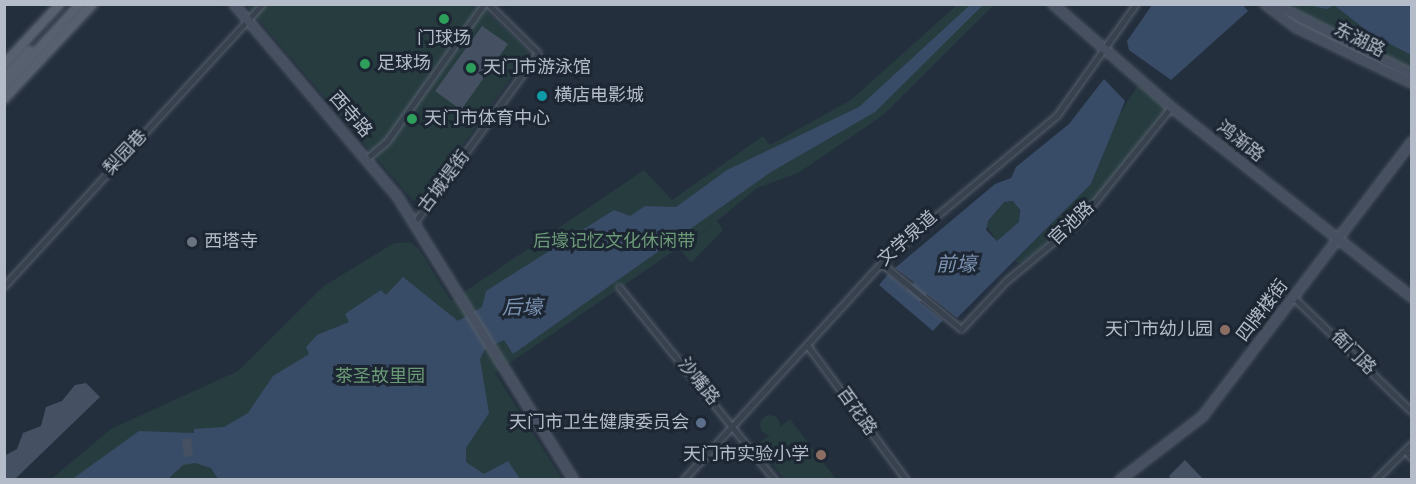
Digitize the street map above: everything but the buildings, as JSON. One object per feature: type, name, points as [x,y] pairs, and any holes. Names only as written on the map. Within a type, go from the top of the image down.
[{"type":"main road","points":[[4,64],[60,4]]},
{"type":"main road","points":[[4,78],[72,4]]},
{"type":"main road","points":[[4,86],[80,4]]},
{"type":"main road","points":[[4,99],[93,4]]},
{"type":"street","name":"西寺路","points":[[234,4],[367,158],[414,223],[574,480]]},
{"type":"street","name":"梨园巷","points":[[4,286],[262,4]]},
{"type":"street","name":"古城堤街","points":[[414,223],[538,53],[486,4]]},
{"type":"street","points":[[367,158],[387,141],[486,4]]},
{"type":"street","name":"鸿渐路","points":[[1053,4],[1171,107],[1412,297]]},
{"type":"street","name":"文学泉道","points":[[684,480],[880,263],[1057,115],[1136,4]]},
{"type":"street","name":"东湖路","points":[[1266,4],[1297,27],[1412,83]]},
{"type":"street","name":"东湖路","points":[[1274,4],[1412,74]]},
{"type":"street","name":"官池路","points":[[880,263],[961,329],[1006,281],[1081,219],[1171,107]]},
{"type":"street","name":"四牌楼街","points":[[1120,480],[1203,416],[1412,142]]},
{"type":"street","name":"沙嘴路","points":[[619,287],[734,426],[775,480]]},
{"type":"street","name":"衙门路","points":[[1293,297],[1412,412]]},
{"type":"street","name":"百花路","points":[[807,345],[906,480]]},
{"type":"street","points":[[1376,480],[1412,443]]},
{"type":"street","points":[[1405,450],[1412,458]]},
{"type":"green space","name":"天门市体育中心","points":[[246,5],[480,5],[530,52],[426,196],[413,201]]},
{"type":"green space","name":"茶圣故里园","points":[[957,5],[994,5],[882,116],[798,173],[757,188],[717,221],[723,230],[691,263],[680,249],[715,223],[495,373],[562,479],[50,480],[111,429],[238,371],[324,286],[394,243],[411,242],[419,249],[451,301],[644,170],[672,200],[763,136],[770,145],[851,100]]},
{"type":"green space","points":[[1280,5],[1411,5],[1411,70]]},
{"type":"green space","points":[[1138,85],[1167,109],[1078,220],[1019,264],[1015,261],[1092,183],[1116,120]]},
{"type":"green space","points":[[1012,201],[1019,206],[1019,222],[997,241],[986,225],[1002,203]]},
{"type":"green space","points":[[770,415],[777,418],[780,425],[777,432],[770,435],[763,432],[760,425],[763,418]]},
{"type":"green space","points":[[790,419],[836,479],[784,479],[758,444]]},
{"type":"water","name":"茶圣故里园","points":[[970,5],[983,5],[875,112],[771,172],[513,354],[504,340],[485,349],[480,359],[489,413],[466,448],[466,462],[484,474],[508,461],[520,479],[218,479],[211,468],[195,463],[183,465],[168,479],[71,480],[139,431],[194,433],[194,429],[224,427],[248,413],[273,376],[309,354],[306,347],[317,335],[349,322],[345,314],[381,290],[386,295],[403,277],[458,321],[482,307],[486,291],[614,210],[630,216],[645,206],[676,207],[727,170],[859,107]]},
{"type":"water","points":[[1152,5],[1243,5],[1248,11],[1171,80],[1129,50],[1127,41]]},
{"type":"water","points":[[1308,5],[1334,5],[1327,9]]},
{"type":"water","points":[[1334,5],[1411,5],[1411,55],[1371,34]]},
{"type":"water","name":"前壕","points":[[1104,79],[1125,101],[1091,184],[957,318],[927,294],[920,302],[943,320],[933,331],[879,285],[888,274],[907,290],[914,282],[895,268],[995,184],[1011,178],[1016,167],[1069,124]],"holes":[[[1013,201],[1020,210],[1019,222],[997,241],[986,230],[988,221],[1004,202]]]},
{"type":"place","name":"门球场","points":[[444,19]]},
{"type":"place","name":"足球场","points":[[365,64]]},
{"type":"place","name":"天门市游泳馆","points":[[471,68]]},
{"type":"place","name":"横店电影城","points":[[542,96]]},
{"type":"place","name":"天门市体育中心","points":[[412,119]]},
{"type":"place","name":"西塔寺","points":[[192,242]]},
{"type":"place","name":"天门市幼儿园","points":[[1225,330]]},
{"type":"place","name":"天门市卫生健康委员会","points":[[701,423]]},
{"type":"place","name":"天门市实验小学","points":[[821,455]]},
{"type":"park label","name":"后壕记忆文化休闲带","points":[[614,242]]},
{"type":"water label","name":"后壕","points":[[522,308]]}]
